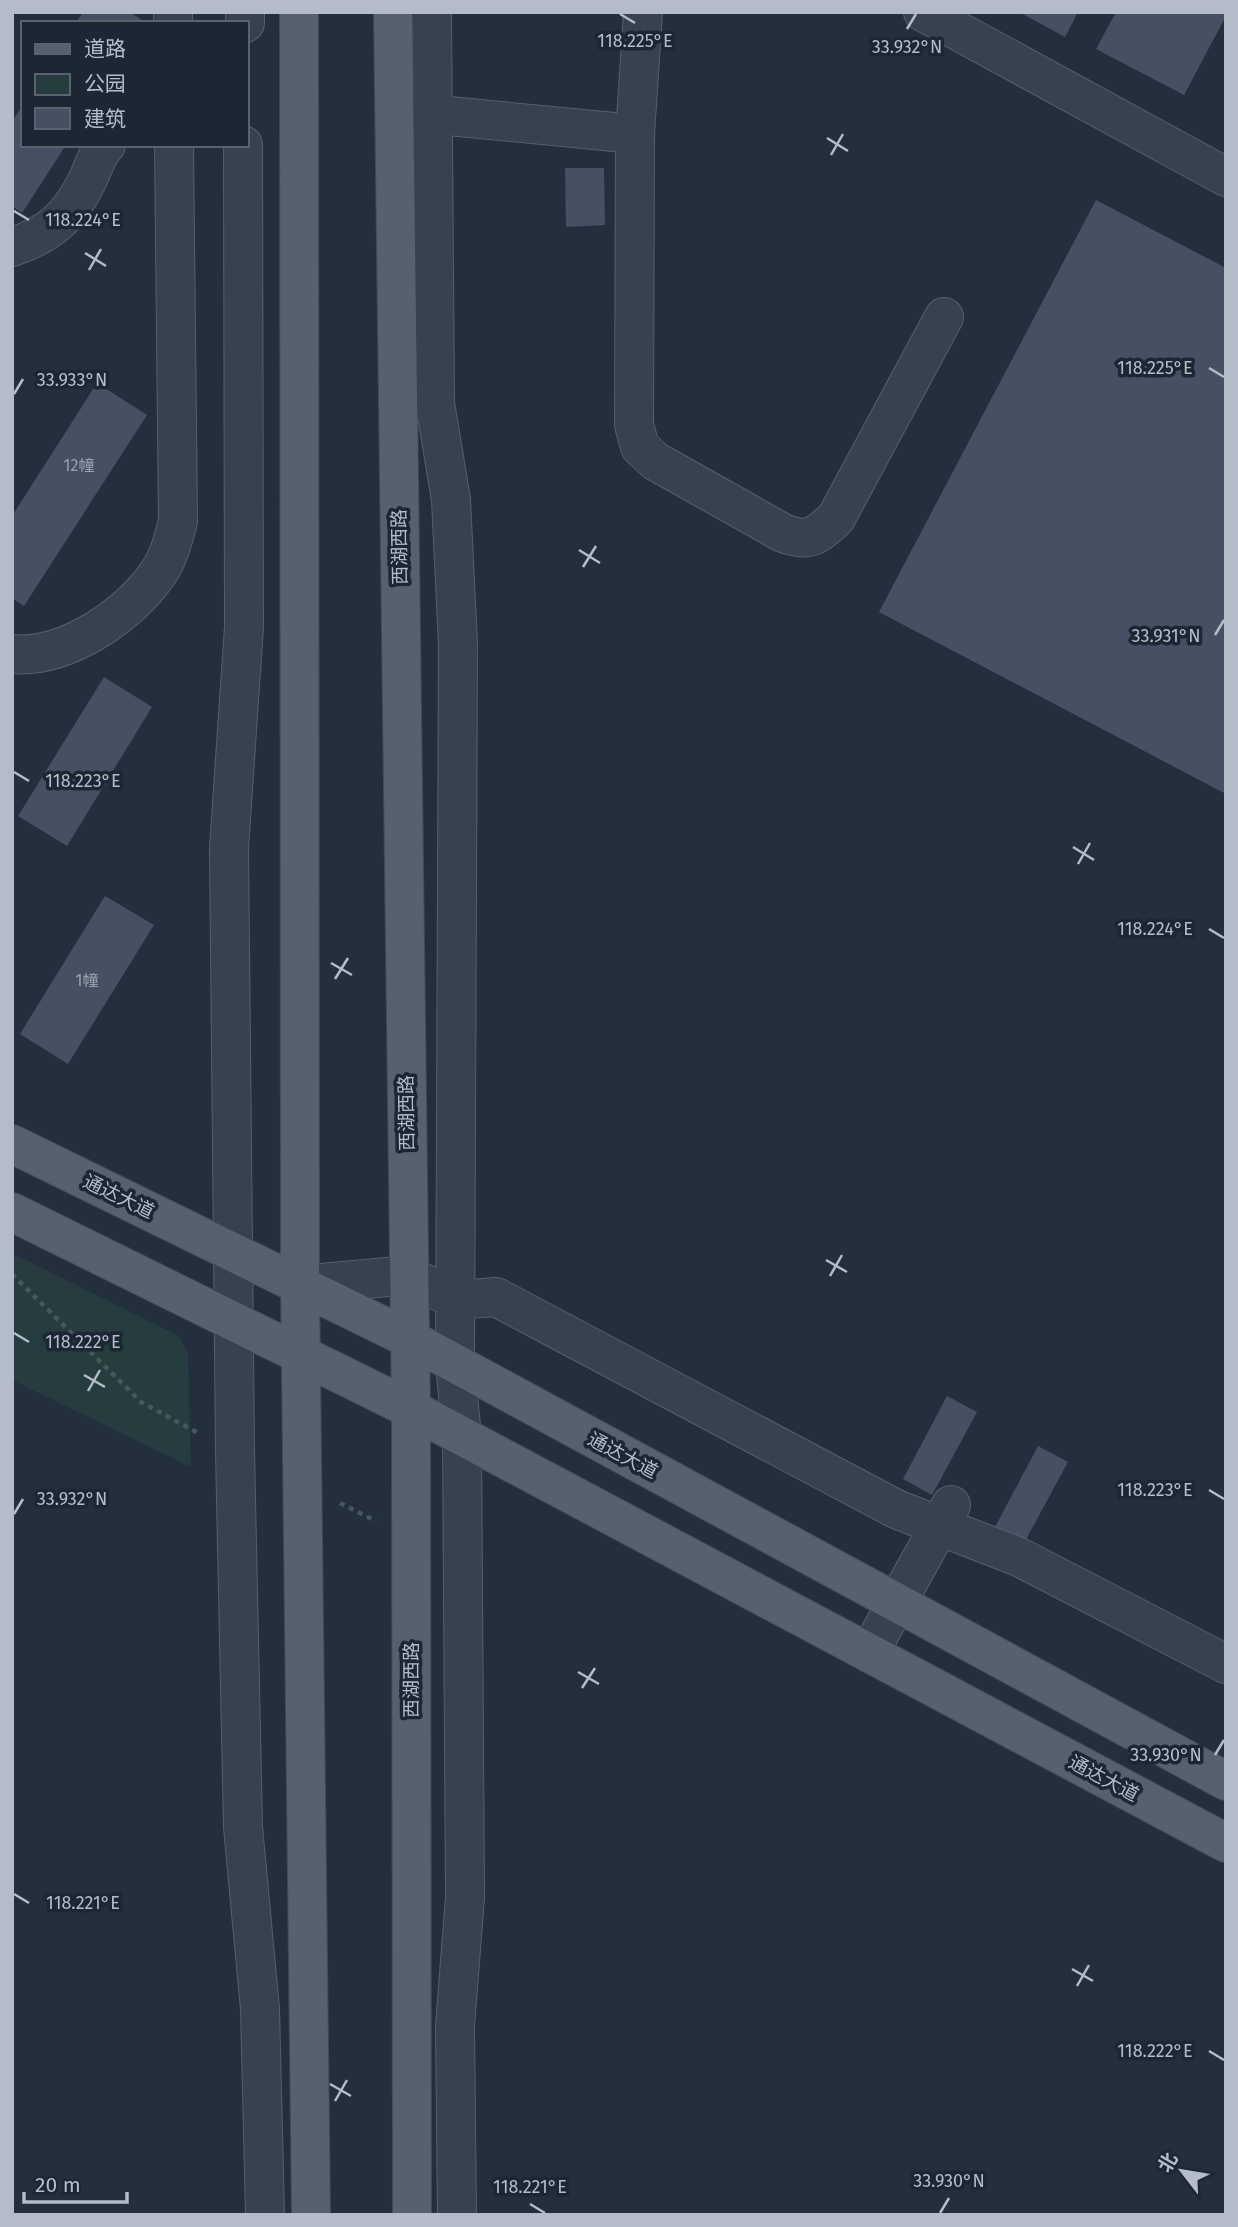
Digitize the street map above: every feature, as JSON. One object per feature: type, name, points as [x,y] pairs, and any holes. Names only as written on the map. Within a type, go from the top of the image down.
[{"type":"main road","points":[[299,12],[300,1285],[311,2215]]},
{"type":"main road","name":"西湖西路","points":[[393,12],[411,1409],[412,2215]]},
{"type":"main road","name":"通达大道","points":[[12,1144],[410,1339],[1226,1781]]},
{"type":"main road","name":"通达大道","points":[[12,1212],[411,1409],[1226,1843]]},
{"type":"lane","points":[[432,12],[435,403],[451,500],[457,644],[455,1364],[462,1437],[465,1897],[455,2026],[457,2215]]},
{"type":"lane","points":[[643,12],[635,134],[634,425],[640,447],[675,475],[783,533],[802,540],[818,534],[836,518],[944,317]]},
{"type":"lane","points":[[923,12],[1226,177]]},
{"type":"lane","points":[[394,111],[635,134]]},
{"type":"lane","points":[[12,247],[38,239],[58,223],[76,203],[105,147]]},
{"type":"lane","points":[[12,654],[27,656],[63,645],[101,626],[135,599],[161,569],[171,548],[178,522],[174,147]]},
{"type":"lane","points":[[243,147],[244,627],[229,848],[233,1321],[243,1827],[260,2009],[265,2215]]},
{"type":"lane","points":[[300,1285],[409,1275],[455,1300],[496,1297],[896,1508],[945,1515],[1019,1558],[1226,1664]]},
{"type":"lane","points":[[869,1653],[945,1515]]},
{"type":"green space","points":[[12,1253],[179,1336],[188,1353],[191,1467],[12,1380]]},
{"type":"building","points":[[83,12],[130,12],[143,21],[77,21]]},
{"type":"building","points":[[1019,12],[1078,12],[1065,37]]},
{"type":"building","points":[[1116,12],[1226,12],[1226,16],[1184,95],[1096,49]]},
{"type":"building","points":[[21,108],[21,147],[65,147],[22,213],[12,206],[12,121]]},
{"type":"building","points":[[565,168],[604,168],[605,225],[566,227]]},
{"type":"building","points":[[1096,200],[1226,268],[1226,794],[879,612]]},
{"type":"building","points":[[97,383],[147,415],[24,606],[12,598],[12,516]]},
{"type":"building","points":[[104,677],[152,707],[67,846],[18,816]]},
{"type":"building","points":[[105,896],[154,925],[68,1064],[20,1034]]},
{"type":"building","points":[[947,1396],[977,1412],[932,1495],[903,1479]]},
{"type":"building","points":[[1038,1446],[1068,1462],[1023,1545],[994,1529]]}]
